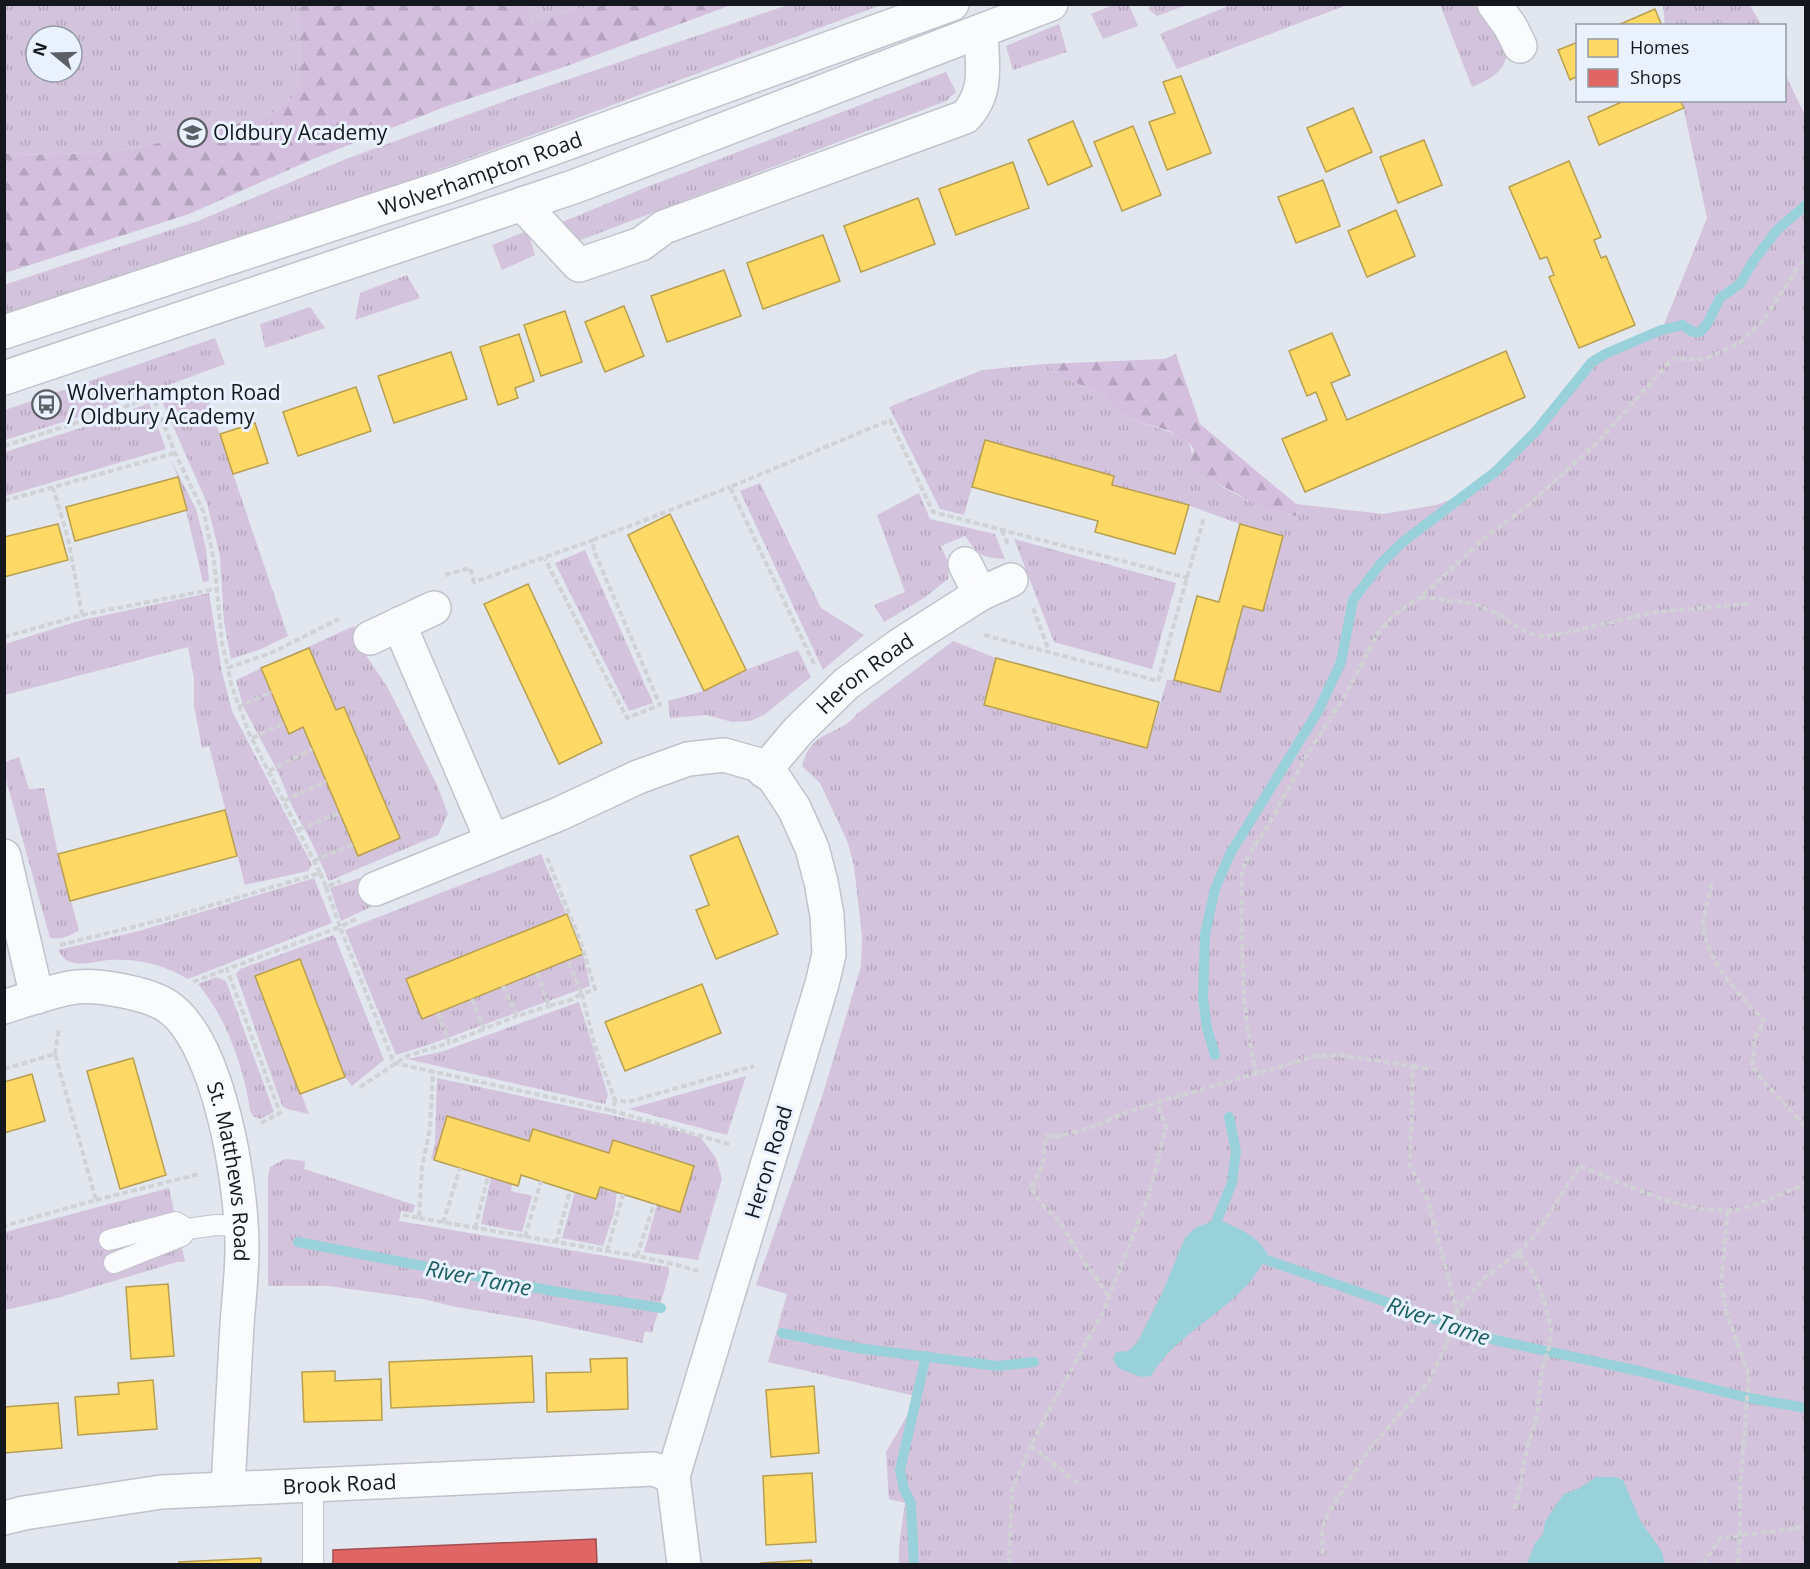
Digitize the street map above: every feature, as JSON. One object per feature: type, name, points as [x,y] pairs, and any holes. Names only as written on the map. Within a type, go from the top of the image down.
[{"type":"main road","name":"Wolverhampton Road","points":[[4,332],[448,186],[952,4]]},
{"type":"main road","name":"Wolverhampton Road","points":[[4,378],[576,186],[1051,4]]},
{"type":"main road","points":[[1494,4],[1520,45]]},
{"type":"main road","name":"Wolverhampton Road","points":[[522,204],[579,265],[641,244],[664,227],[965,117],[976,105],[983,81],[981,31]]},
{"type":"main road","points":[[965,564],[980,594]]},
{"type":"main road","name":"Heron Road","points":[[764,771],[799,730],[846,684],[900,645],[980,594],[1011,580]]},
{"type":"main road","points":[[370,638],[399,624],[435,593]]},
{"type":"main road","points":[[399,624],[492,840]]},
{"type":"main road","name":"Heron Road","points":[[361,884],[492,840],[559,814],[638,777],[688,759],[724,755],[756,764],[774,778],[794,808],[812,848],[821,882],[827,915],[829,954],[822,984],[673,1476],[684,1564]]},
{"type":"main road","points":[[4,856],[38,997]]},
{"type":"main road","name":"St. Matthews Road","points":[[4,1007],[72,987],[125,992],[147,997],[166,1005],[181,1017],[194,1036],[214,1082],[227,1129],[238,1194],[242,1246],[228,1487]]},
{"type":"main road","name":"Brook Road","points":[[4,1518],[150,1493],[228,1487],[653,1469],[673,1476]]},
{"type":"lane","points":[[109,1240],[176,1222],[188,1230]]},
{"type":"lane","points":[[114,1263],[182,1236],[188,1230],[216,1224],[240,1226]]},
{"type":"lane","points":[[313,1485],[313,1564]]},
{"type":"path","points":[[1257,1075],[1244,996],[1241,923],[1242,872],[1251,851],[1269,824],[1308,753],[1344,697],[1378,633],[1395,614],[1421,597],[1486,537],[1527,506],[1595,445],[1672,359],[1705,359],[1738,344],[1762,322],[1805,257]]},
{"type":"path","points":[[4,446],[153,396],[175,453],[204,513],[214,561],[222,643],[238,707],[320,873],[394,1063]]},
{"type":"path","points":[[435,593],[470,568],[474,582],[545,559],[730,487],[890,420],[933,512],[1188,578]]},
{"type":"path","points":[[4,501],[175,453]]},
{"type":"path","points":[[730,487],[815,665]]},
{"type":"path","points":[[53,488],[68,538],[82,615]]},
{"type":"path","points":[[973,632],[1158,681],[1204,517]]},
{"type":"path","points":[[545,559],[627,718],[660,705],[594,551],[593,540]]},
{"type":"path","points":[[4,638],[82,615],[215,588]]},
{"type":"path","points":[[1421,597],[1475,604],[1504,617],[1517,627],[1536,636],[1557,635],[1656,612],[1748,604]]},
{"type":"path","points":[[228,668],[271,653],[343,616]]},
{"type":"path","points":[[238,707],[272,692]]},
{"type":"path","points":[[252,738],[285,723]]},
{"type":"path","points":[[269,771],[312,748]]},
{"type":"path","points":[[284,801],[326,781]]},
{"type":"path","points":[[298,829],[340,813]]},
{"type":"path","points":[[314,861],[353,844]]},
{"type":"path","points":[[360,1087],[407,1056],[449,1043],[517,1016],[570,1000],[595,989],[581,943],[545,852]]},
{"type":"path","points":[[50,948],[169,918],[320,873]]},
{"type":"path","points":[[326,887],[361,884]]},
{"type":"path","points":[[1712,884],[1703,928],[1711,954],[1738,992],[1764,1021],[1755,1038],[1752,1066],[1806,1127]]},
{"type":"path","points":[[259,1124],[280,1113],[226,969],[340,927]]},
{"type":"path","points":[[568,961],[582,994],[595,1046],[615,1100],[613,1111]]},
{"type":"path","points":[[537,973],[549,1006]]},
{"type":"path","points":[[189,984],[196,991]]},
{"type":"path","points":[[503,986],[517,1016]]},
{"type":"path","points":[[472,999],[484,1029]]},
{"type":"path","points":[[438,1013],[449,1043]]},
{"type":"path","points":[[60,1024],[55,1054],[96,1200]]},
{"type":"path","points":[[4,1069],[55,1054]]},
{"type":"path","points":[[1032,1189],[1043,1163],[1046,1136],[1059,1136],[1090,1128],[1132,1110],[1316,1056],[1339,1055],[1430,1069]]},
{"type":"path","points":[[394,1063],[613,1111],[732,1145]]},
{"type":"path","points":[[615,1100],[628,1102],[754,1066]]},
{"type":"path","points":[[1413,1066],[1410,1166],[1428,1200],[1457,1311]]},
{"type":"path","points":[[419,1218],[422,1168],[429,1136],[433,1070]]},
{"type":"path","points":[[1009,1564],[1012,1491],[1031,1446],[1110,1297],[1149,1195],[1166,1127],[1157,1103]]},
{"type":"path","points":[[1323,1554],[1322,1528],[1329,1512],[1370,1448],[1429,1381],[1445,1347],[1457,1311],[1485,1278],[1518,1253],[1536,1234],[1580,1166],[1686,1206],[1728,1210],[1762,1202],[1806,1184]]},
{"type":"path","points":[[443,1223],[460,1168]]},
{"type":"path","points":[[4,1226],[205,1172]]},
{"type":"path","points":[[475,1228],[488,1177]]},
{"type":"path","points":[[525,1238],[541,1181]]},
{"type":"path","points":[[1032,1181],[1032,1189],[1042,1204],[1058,1220],[1110,1297]]},
{"type":"path","points":[[556,1242],[570,1191]]},
{"type":"path","points":[[607,1251],[623,1194]]},
{"type":"path","points":[[637,1256],[654,1204]]},
{"type":"path","points":[[1728,1210],[1721,1282],[1726,1311],[1749,1375],[1740,1489],[1738,1564]]},
{"type":"path","points":[[403,1215],[637,1256],[677,1264],[702,1273]]},
{"type":"path","points":[[1514,1510],[1524,1461],[1538,1414],[1542,1370],[1549,1347],[1551,1329],[1545,1303],[1534,1274],[1518,1253]]},
{"type":"path","points":[[1031,1446],[1078,1483]]},
{"type":"path","points":[[1703,1564],[1720,1538],[1806,1527]]},
{"type":"green space","points":[[529,4],[594,5],[531,22]]},
{"type":"green space","points":[[1233,4],[1347,5],[1177,69],[1160,34]]},
{"type":"green space","points":[[5,5],[299,5],[300,91],[271,115],[139,148],[61,155],[5,154]]},
{"type":"green space","points":[[299,5],[529,5],[531,22],[594,5],[731,5],[564,67],[447,106],[313,159],[189,214],[5,273],[5,154],[61,155],[139,148],[271,115],[300,91]]},
{"type":"green space","points":[[788,5],[881,5],[411,180],[5,316],[4,285],[198,221],[346,159],[522,95]]},
{"type":"green space","points":[[1113,5],[1129,5],[1138,26],[1103,39],[1091,14]]},
{"type":"green space","points":[[1148,5],[1187,5],[1157,16],[1150,11]]},
{"type":"green space","points":[[1440,5],[1475,5],[1508,52],[1503,65],[1485,81],[1472,87]]},
{"type":"green space","points":[[1663,5],[1750,5],[1760,24],[1665,24]]},
{"type":"green space","points":[[1059,24],[1067,52],[1013,70],[1006,46]]},
{"type":"green space","points":[[946,72],[956,92],[946,101],[573,243],[560,223],[647,187]]},
{"type":"green space","points":[[1786,76],[1806,117],[1805,1564],[899,1564],[905,1503],[889,1499],[886,1452],[910,1411],[915,1396],[768,1362],[787,1294],[756,1285],[822,1097],[861,966],[862,937],[854,866],[848,843],[820,783],[802,766],[805,757],[817,740],[847,723],[953,641],[996,658],[984,705],[1147,748],[1167,680],[1220,692],[1243,606],[1263,611],[1283,536],[1240,524],[1188,505],[1112,485],[1114,476],[985,441],[964,515],[940,509],[889,407],[982,370],[1044,364],[1069,380],[1103,394],[1110,405],[1130,419],[1182,436],[1189,442],[1192,454],[1189,462],[1200,472],[1237,495],[1277,511],[1291,515],[1296,504],[1383,514],[1436,505],[1456,498],[1485,481],[1500,468],[1591,357],[1663,327],[1707,218],[1682,102],[1786,102]]},
{"type":"green space","points":[[524,232],[530,239],[535,255],[502,270],[492,245]]},
{"type":"green space","points":[[407,275],[420,298],[355,320],[360,293]]},
{"type":"green space","points":[[310,307],[325,328],[265,348],[260,324]]},
{"type":"green space","points":[[215,338],[225,364],[92,413],[5,440],[5,410]]},
{"type":"green space","points":[[1176,354],[1200,424],[1296,504],[1296,516],[1261,507],[1204,476],[1189,462],[1194,450],[1189,442],[1170,431],[1130,419],[1110,405],[1103,394],[1069,380],[1044,364],[1164,359]]},
{"type":"green space","points":[[204,388],[288,636],[261,649],[231,659],[224,622],[220,556],[207,503],[162,401]]},
{"type":"green space","points":[[149,403],[166,449],[5,496],[5,452],[93,424]]},
{"type":"green space","points":[[170,458],[196,509],[206,549],[209,581],[203,582],[178,477]]},
{"type":"green space","points":[[760,483],[821,608],[864,635],[823,670],[740,491]]},
{"type":"green space","points":[[919,493],[930,519],[995,534],[1005,559],[981,554],[965,536],[941,546],[949,564],[948,579],[924,598],[884,622],[874,605],[905,592],[877,515]]},
{"type":"green space","points":[[1014,539],[1176,583],[1152,669],[1054,642]]},
{"type":"green space","points":[[585,550],[653,703],[629,711],[555,563]]},
{"type":"green space","points":[[209,593],[222,672],[232,711],[312,865],[308,871],[245,885],[209,746],[202,748],[194,706],[194,679],[188,647],[5,695],[5,644],[82,620]]},
{"type":"green space","points":[[354,626],[367,657],[388,688],[437,785],[448,814],[438,835],[329,881],[278,772],[243,706],[236,680]]},
{"type":"green space","points":[[798,650],[811,677],[764,715],[750,721],[732,722],[707,715],[670,718],[668,701],[704,691],[746,670]]},
{"type":"green space","points":[[19,757],[29,789],[44,788],[58,854],[79,930],[62,938],[50,938],[5,776],[6,762]]},
{"type":"green space","points":[[541,854],[583,954],[590,986],[396,1055],[345,930]]},
{"type":"green space","points":[[363,877],[373,906],[341,921],[330,888]]},
{"type":"green space","points":[[314,878],[332,923],[188,979],[169,969],[139,961],[108,960],[83,964],[72,962],[65,959],[58,950],[139,931]]},
{"type":"green space","points":[[334,935],[384,1060],[352,1086],[345,1077],[300,959],[256,975],[309,1114],[282,1106],[236,974],[240,969]]},
{"type":"green space","points":[[216,977],[226,981],[274,1112],[260,1119],[253,1116],[250,1110],[243,1076],[225,1027],[198,984]]},
{"type":"green space","points":[[579,1002],[608,1095],[605,1104],[407,1059],[441,1052]]},
{"type":"green space","points":[[746,1076],[727,1135],[629,1109]]},
{"type":"green space","points":[[437,1078],[662,1126],[701,1138],[716,1158],[722,1179],[698,1260],[644,1252],[657,1205],[693,1166],[613,1140],[609,1153],[533,1129],[529,1141],[448,1116],[434,1160],[431,1159],[435,1143]]},
{"type":"green space","points":[[285,1159],[305,1161],[304,1169],[415,1205],[413,1213],[401,1211],[399,1221],[669,1267],[652,1333],[645,1331],[642,1343],[423,1299],[328,1286],[268,1286],[268,1176],[270,1167]]},
{"type":"green space","points":[[491,1178],[512,1184],[511,1191],[532,1196],[522,1232],[481,1224]]},
{"type":"green space","points":[[600,1187],[617,1192],[614,1213],[603,1246],[562,1238],[575,1192],[596,1199]]},
{"type":"green space","points":[[169,1188],[185,1262],[177,1262],[54,1299],[5,1310],[5,1232]]},
{"type":"water","points":[[1218,1219],[1245,1232],[1262,1246],[1267,1253],[1258,1271],[1229,1302],[1178,1343],[1151,1376],[1141,1377],[1118,1368],[1113,1359],[1116,1352],[1128,1351],[1137,1343],[1163,1291],[1185,1238],[1195,1228]]},
{"type":"water","points":[[1596,1477],[1615,1477],[1623,1480],[1640,1520],[1662,1552],[1665,1564],[1527,1564],[1535,1543],[1543,1534],[1545,1522],[1564,1494],[1578,1489]]},
{"type":"building: Homes","points":[[1655,9],[1661,24],[1621,24]]},
{"type":"building: Homes","points":[[1576,43],[1576,77],[1570,80],[1558,50]]},
{"type":"building: Homes","points":[[1181,76],[1211,153],[1167,170],[1149,122],[1175,113],[1163,82]]},
{"type":"building: Homes","points":[[1622,102],[1681,102],[1684,108],[1599,145],[1588,117]]},
{"type":"building: Homes","points":[[1353,108],[1372,152],[1326,172],[1307,128]]},
{"type":"building: Homes","points":[[1073,121],[1092,166],[1048,185],[1028,140]]},
{"type":"building: Homes","points":[[1133,126],[1161,195],[1122,211],[1094,142]]},
{"type":"building: Homes","points":[[1424,140],[1442,185],[1398,203],[1380,157]]},
{"type":"building: Homes","points":[[1569,161],[1601,237],[1594,240],[1601,258],[1606,256],[1635,325],[1579,348],[1549,277],[1554,275],[1547,257],[1540,259],[1509,187]]},
{"type":"building: Homes","points":[[1013,162],[1029,208],[956,235],[939,189]]},
{"type":"building: Homes","points":[[1323,180],[1340,226],[1296,243],[1278,197]]},
{"type":"building: Homes","points":[[918,198],[935,244],[861,272],[844,226]]},
{"type":"building: Homes","points":[[1396,210],[1415,256],[1367,277],[1348,231]]},
{"type":"building: Homes","points":[[823,235],[840,281],[763,309],[747,263]]},
{"type":"building: Homes","points":[[724,270],[741,316],[667,342],[651,296]]},
{"type":"building: Homes","points":[[624,306],[644,356],[605,372],[585,322]]},
{"type":"building: Homes","points":[[565,311],[582,362],[541,376],[524,325]]},
{"type":"building: Homes","points":[[1332,333],[1350,375],[1331,383],[1347,420],[1506,351],[1525,397],[1305,492],[1282,439],[1327,420],[1316,392],[1307,396],[1289,351]]},
{"type":"building: Homes","points":[[519,334],[534,381],[515,388],[518,398],[498,405],[480,347]]},
{"type":"building: Homes","points":[[451,352],[467,399],[394,423],[378,376]]},
{"type":"building: Homes","points":[[356,387],[371,431],[298,456],[283,412]]},
{"type":"building: Homes","points":[[255,423],[268,463],[233,474],[220,434]]},
{"type":"building: Homes","points":[[985,440],[1114,476],[1112,485],[1189,505],[1175,554],[1095,532],[1098,521],[972,487]]},
{"type":"building: Homes","points":[[178,477],[187,510],[75,541],[66,507]]},
{"type":"building: Homes","points":[[670,514],[746,670],[704,691],[628,535]]},
{"type":"building: Homes","points":[[58,524],[68,560],[4,577],[4,537]]},
{"type":"building: Homes","points":[[1240,524],[1283,536],[1263,611],[1243,606],[1220,692],[1174,680],[1197,596],[1219,602]]},
{"type":"building: Homes","points":[[528,584],[602,743],[559,764],[484,604]]},
{"type":"building: Homes","points":[[309,648],[336,710],[344,707],[400,838],[358,856],[303,727],[289,734],[261,668]]},
{"type":"building: Homes","points":[[996,658],[1159,702],[1147,748],[984,705]]},
{"type":"building: Homes","points":[[225,810],[237,856],[70,901],[58,854]]},
{"type":"building: Homes","points":[[738,836],[778,934],[716,959],[696,910],[709,905],[690,856]]},
{"type":"building: Homes","points":[[567,914],[583,954],[422,1019],[406,979]]},
{"type":"building: Homes","points":[[300,959],[345,1077],[300,1094],[255,976]]},
{"type":"building: Homes","points":[[702,984],[721,1033],[625,1071],[605,1022]]},
{"type":"building: Homes","points":[[133,1058],[166,1175],[120,1189],[87,1071]]},
{"type":"building: Homes","points":[[32,1074],[45,1121],[4,1133],[4,1082]]},
{"type":"building: Homes","points":[[447,1116],[529,1141],[533,1129],[609,1153],[613,1140],[694,1166],[680,1212],[600,1187],[596,1199],[521,1175],[518,1186],[434,1160]]},
{"type":"building: Homes","points":[[168,1284],[174,1356],[131,1359],[126,1287]]},
{"type":"building: Homes","points":[[532,1356],[534,1402],[391,1408],[389,1362]]},
{"type":"building: Homes","points":[[627,1358],[628,1409],[547,1412],[546,1373],[591,1372],[590,1359]]},
{"type":"building: Homes","points":[[335,1371],[335,1381],[381,1379],[382,1420],[304,1422],[302,1372]]},
{"type":"building: Homes","points":[[153,1380],[157,1429],[78,1435],[75,1397],[119,1394],[118,1383]]},
{"type":"building: Homes","points":[[814,1386],[819,1453],[771,1457],[766,1390]]},
{"type":"building: Homes","points":[[58,1403],[62,1448],[4,1453],[4,1407]]},
{"type":"building: Homes","points":[[812,1473],[816,1542],[766,1545],[763,1476]]},
{"type":"building: Homes","points":[[261,1558],[261,1564],[179,1564],[179,1562]]},
{"type":"building: Homes","points":[[811,1560],[812,1564],[761,1564],[761,1563]]},
{"type":"building: Shops","points":[[596,1539],[597,1564],[333,1564],[333,1550]]},
{"type":"waterway","points":[[1215,1055],[1207,1028],[1203,999],[1205,934],[1215,889],[1230,854],[1318,711],[1341,662],[1353,600],[1382,562],[1404,541],[1495,472],[1536,431],[1592,362],[1661,330],[1682,325],[1693,332],[1700,332],[1707,324],[1720,298],[1740,284],[1754,260],[1778,229],[1806,205]]},
{"type":"waterway","points":[[1212,1232],[1232,1183],[1236,1151],[1229,1117]]},
{"type":"waterway","name":"River Tame","points":[[298,1242],[558,1292],[661,1308]]},
{"type":"waterway","name":"River Tame","points":[[1251,1262],[1264,1259],[1495,1340],[1639,1371],[1749,1398],[1806,1408]]},
{"type":"waterway","name":"River Tame","points":[[782,1333],[857,1348],[998,1366],[1034,1362]]},
{"type":"waterway","points":[[914,1564],[911,1503],[904,1489],[900,1470],[926,1356]]},
{"type":"place","name":"Oldbury Academy","points":[[192,132]]},
{"type":"place","name":"Wolverhampton Road / Oldbury Academy","points":[[46,404]]}]
